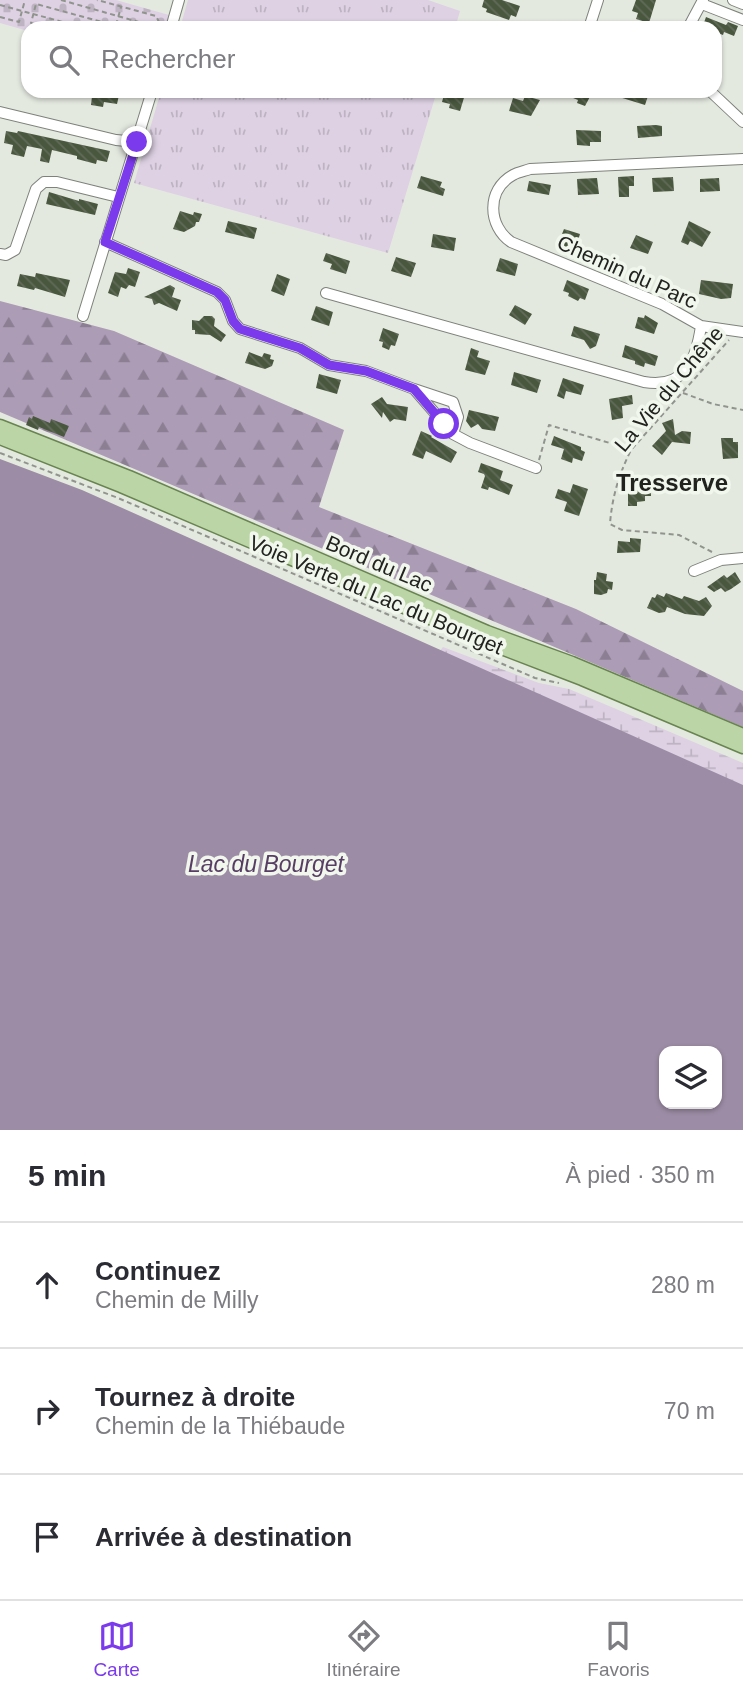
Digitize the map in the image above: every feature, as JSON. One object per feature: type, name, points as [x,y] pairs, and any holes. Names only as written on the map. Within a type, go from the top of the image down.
[{"type":"main road","name":"Bord du Lac","points":[[0,426],[142,483],[487,632],[572,663],[743,735]]},
{"type":"main road","name":"Bord du Lac","points":[[0,438],[743,747]]},
{"type":"street","points":[[173,21],[179,0]]},
{"type":"street","points":[[591,21],[598,0]]},
{"type":"street","points":[[733,0],[743,4]]},
{"type":"street","points":[[692,21],[703,2],[743,20]]},
{"type":"street","points":[[83,316],[150,98]]},
{"type":"street","points":[[717,98],[743,122]]},
{"type":"street","points":[[0,112],[116,140],[137,142]]},
{"type":"street","name":"Chemin du Parc","points":[[666,384],[677,378],[690,364],[701,326],[662,304],[511,242],[499,231],[493,215],[495,197],[500,187],[513,175],[530,169],[743,159]]},
{"type":"street","points":[[0,254],[6,255],[15,250],[36,189],[44,182],[57,182],[118,197]]},
{"type":"street","points":[[105,242],[217,292],[225,300],[233,321],[240,329],[300,348],[329,365],[366,371],[453,402],[458,417],[453,434]]},
{"type":"street","points":[[326,293],[645,383],[666,384]]},
{"type":"street","points":[[701,326],[740,332]]},
{"type":"street","points":[[414,389],[453,434],[536,468]]},
{"type":"street","points":[[695,571],[721,560],[743,558]]},
{"type":"path","points":[[0,17],[19,22],[25,0]]},
{"type":"path","points":[[61,0],[136,21]]},
{"type":"path","points":[[97,0],[156,16],[158,21]]},
{"type":"path","points":[[31,21],[36,4],[98,21]]},
{"type":"path","points":[[0,5],[59,21]]},
{"type":"path","points":[[118,21],[121,7]]},
{"type":"path","name":"La Vie du Chêne","points":[[721,560],[711,551],[679,535],[622,530],[610,524],[615,490],[631,450],[740,332]]},
{"type":"path","points":[[666,384],[682,394],[743,410]]},
{"type":"path","points":[[536,468],[549,425],[631,450]]},
{"type":"path","name":"Voie Verte du Lac du Bourget","points":[[0,453],[117,498],[535,678],[563,683]]},
{"type":"green space","points":[[0,0],[116,0],[169,15],[167,21],[21,21],[21,29],[0,23]]},
{"type":"green space","points":[[188,0],[428,0],[460,11],[457,21],[182,21]]},
{"type":"green space","points":[[159,98],[435,98],[388,253],[134,183]]},
{"type":"green space","points":[[0,301],[114,331],[344,430],[319,507],[576,609],[743,691],[743,727],[0,412]]},
{"type":"green space","points":[[443,647],[539,683],[569,689],[743,763],[743,848],[432,661]]},
{"type":"water","name":"Lac du Bourget","points":[[0,459],[82,490],[743,785],[743,1130],[0,1130]]},
{"type":"building","points":[[484,0],[502,0],[520,6],[516,17],[511,15],[509,20],[486,12],[487,9],[482,7]]},
{"type":"building","points":[[636,0],[656,0],[650,21],[636,19],[638,13],[632,11]]},
{"type":"building","points":[[728,22],[738,26],[734,36],[724,32],[723,35],[722,23],[726,25]]},
{"type":"building","points":[[92,98],[118,98],[117,104],[104,102],[103,107],[91,105]]},
{"type":"building","points":[[443,98],[464,98],[460,111],[449,108],[450,104],[442,102]]},
{"type":"building","points":[[513,98],[523,101],[524,98],[540,100],[531,116],[509,111]]},
{"type":"building","points":[[573,98],[589,98],[585,106],[577,103],[578,100]]},
{"type":"building","points":[[622,98],[647,98],[645,105]]},
{"type":"building","points":[[637,126],[662,126],[662,136],[638,138]]},
{"type":"building","points":[[576,130],[601,131],[601,142],[590,142],[590,146],[577,145]]},
{"type":"building","points":[[6,131],[18,131],[110,151],[107,162],[97,160],[96,164],[52,150],[49,163],[40,161],[42,149],[27,146],[24,157],[11,154],[13,145],[4,143]]},
{"type":"building","points":[[421,176],[442,182],[440,187],[445,189],[443,196],[417,188]]},
{"type":"building","points":[[634,176],[634,186],[629,186],[629,197],[619,197],[618,177]]},
{"type":"building","points":[[673,177],[674,191],[653,192],[652,178]]},
{"type":"building","points":[[597,178],[599,194],[578,195],[577,179]]},
{"type":"building","points":[[719,178],[720,191],[700,192],[700,179]]},
{"type":"building","points":[[529,181],[551,185],[549,195],[527,191]]},
{"type":"building","points":[[49,192],[98,204],[95,215],[46,204]]},
{"type":"building","points":[[180,211],[193,215],[194,212],[202,214],[195,226],[184,232],[173,229]]},
{"type":"building","points":[[228,221],[257,228],[254,239],[225,232]]},
{"type":"building","points":[[689,221],[711,232],[702,247],[690,241],[688,245],[681,242]]},
{"type":"building","points":[[564,229],[580,234],[575,250],[558,244]]},
{"type":"building","points":[[433,234],[456,238],[454,251],[431,247]]},
{"type":"building","points":[[636,235],[653,242],[648,254],[630,248]]},
{"type":"building","points":[[326,253],[350,261],[346,274],[330,269],[332,264],[323,261]]},
{"type":"building","points":[[396,257],[416,263],[411,277],[391,271]]},
{"type":"building","points":[[500,258],[518,264],[515,276],[496,271]]},
{"type":"building","points":[[128,268],[140,272],[135,287],[121,287],[118,297],[108,293],[115,272],[126,274]]},
{"type":"building","points":[[36,273],[70,280],[65,297],[17,286],[20,274],[35,277]]},
{"type":"building","points":[[277,274],[290,279],[284,296],[271,291]]},
{"type":"building","points":[[567,280],[589,289],[585,300],[580,298],[578,301],[563,291]]},
{"type":"building","points":[[701,280],[733,284],[731,298],[721,299],[699,294]]},
{"type":"building","points":[[170,285],[175,288],[172,297],[181,300],[177,311],[159,303],[154,305],[152,299],[144,297]]},
{"type":"building","points":[[515,305],[532,314],[525,325],[509,315]]},
{"type":"building","points":[[316,306],[333,312],[329,326],[311,320]]},
{"type":"building","points":[[645,315],[658,323],[654,334],[635,328],[638,317],[644,318]]},
{"type":"building","points":[[204,316],[212,316],[215,319],[214,326],[226,335],[221,342],[210,335],[195,334],[195,330],[192,330],[192,320],[199,321]]},
{"type":"building","points":[[574,326],[600,334],[596,346],[590,349],[584,340],[571,336]]},
{"type":"building","points":[[383,328],[399,334],[395,346],[391,345],[389,350],[382,347],[383,342],[379,341]]},
{"type":"building","points":[[625,345],[658,356],[655,366],[645,363],[644,367],[622,357]]},
{"type":"building","points":[[471,348],[479,351],[477,357],[490,361],[485,375],[465,370]]},
{"type":"building","points":[[249,352],[262,357],[264,353],[271,355],[270,359],[274,360],[272,366],[265,369],[245,363]]},
{"type":"building","points":[[514,372],[541,380],[537,393],[511,385]]},
{"type":"building","points":[[319,374],[341,380],[337,394],[316,388]]},
{"type":"building","points":[[563,378],[584,385],[581,395],[566,391],[564,399],[557,396]]},
{"type":"building","points":[[632,395],[633,404],[622,406],[623,418],[612,420],[609,399]]},
{"type":"building","points":[[382,397],[387,404],[408,407],[406,421],[394,419],[390,422],[383,412],[382,418],[371,404]]},
{"type":"building","points":[[469,410],[499,417],[495,431],[482,429],[478,424],[471,428],[466,421]]},
{"type":"building","points":[[33,416],[50,423],[51,419],[69,426],[64,437],[26,425],[29,417],[32,419]]},
{"type":"building","points":[[673,419],[675,435],[682,431],[691,432],[690,444],[672,442],[662,455],[652,446],[666,431],[662,423]]},
{"type":"building","points":[[421,431],[457,452],[451,463],[426,451],[423,459],[412,455]]},
{"type":"building","points":[[554,436],[581,447],[585,452],[582,461],[573,458],[572,463],[561,459],[564,449],[551,445]]},
{"type":"building","points":[[721,438],[733,438],[733,442],[738,442],[738,458],[723,459]]},
{"type":"building","points":[[481,463],[503,471],[500,480],[513,485],[509,495],[489,487],[488,490],[481,488],[485,476],[478,472]]},
{"type":"building","points":[[655,483],[655,491],[651,492],[651,496],[645,496],[645,501],[637,502],[637,506],[628,506],[628,491],[634,490],[634,484]]},
{"type":"building","points":[[573,484],[588,489],[579,516],[564,511],[567,502],[555,498],[558,489],[570,493]]},
{"type":"building","points":[[630,538],[641,539],[640,552],[617,553],[618,541],[630,542]]},
{"type":"building","points":[[597,572],[607,574],[606,581],[613,582],[612,590],[608,589],[607,593],[601,595],[594,594]]},
{"type":"building","points":[[735,572],[741,582],[731,589],[725,592],[721,588],[714,592],[707,587],[724,575],[727,578]]},
{"type":"building","points":[[666,593],[699,601],[706,597],[712,606],[704,616],[685,614],[667,607],[665,612],[659,613],[647,608],[652,597],[655,598],[657,594],[664,597]]},
{"type":"district","name":"Tresserve","points":[[672,483]]},
{"type":"route","points":[[137,142],[105,242],[221,294],[233,321],[240,329],[300,348],[329,365],[366,371],[414,389],[444,424]]}]
